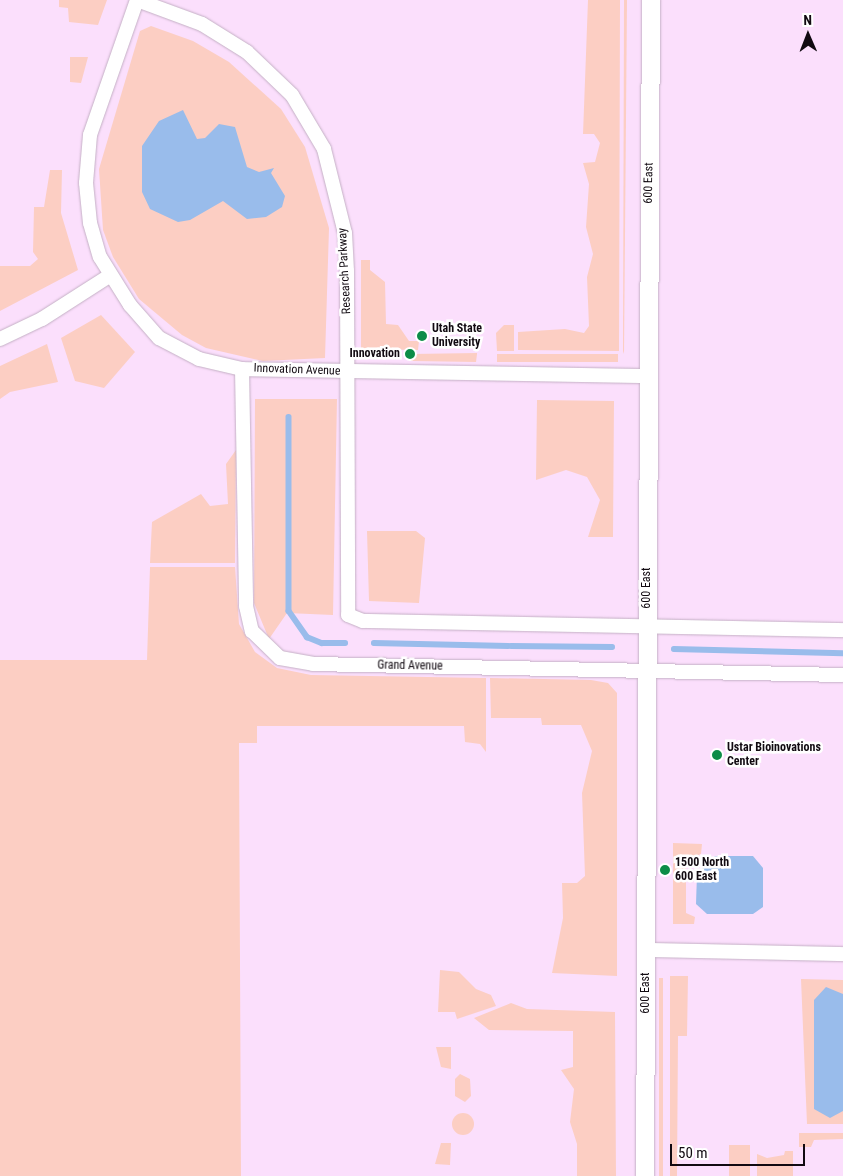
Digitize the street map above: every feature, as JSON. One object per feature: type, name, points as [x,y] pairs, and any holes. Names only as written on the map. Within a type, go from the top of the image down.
[{"type":"street","name":"Research Parkway","points":[[109,276],[90,223],[86,182],[90,135],[137,0],[202,24],[247,52],[292,95],[324,149],[345,233],[347,372]]},
{"type":"street","name":"600 East","points":[[645,1176],[647,376],[651,0]]},
{"type":"street","name":"Innovation Avenue","points":[[109,276],[159,338],[199,359],[242,369],[647,376]]},
{"type":"street","points":[[0,339],[42,319],[109,276]]},
{"type":"street","name":"Grand Avenue","points":[[242,369],[246,606],[252,631],[269,651],[292,663],[843,675]]},
{"type":"street","points":[[347,372],[348,615],[363,621],[843,630]]},
{"type":"street","points":[[646,950],[843,954]]},
{"type":"shaded area","name":"Utah State University","points":[[0,0],[843,0],[843,1176],[201,1176],[0,672]]},
{"type":"shaded area","points":[[59,0],[107,0],[98,25],[69,22],[68,8],[59,7]]},
{"type":"shaded area","points":[[588,0],[620,0],[619,351],[518,350],[518,332],[565,329],[584,333],[589,326],[587,277],[593,254],[586,227],[589,184],[583,163],[595,162],[600,143],[594,134],[583,134]]},
{"type":"shaded area","points":[[624,0],[627,0],[624,354],[623,351]]},
{"type":"shaded area","points":[[151,26],[193,41],[229,62],[281,109],[305,147],[329,228],[325,358],[263,361],[206,348],[182,335],[139,299],[113,257],[103,230],[99,169],[140,31]]},
{"type":"shaded area","points":[[70,57],[88,57],[81,83],[70,82]]},
{"type":"shaded area","points":[[50,170],[62,170],[61,213],[78,270],[0,311],[0,266],[30,266],[38,259],[33,252],[34,207],[44,207]]},
{"type":"shaded area","points":[[361,260],[370,260],[370,270],[385,282],[386,324],[398,325],[409,341],[419,341],[418,350],[361,349]]},
{"type":"shaded area","points":[[101,315],[135,352],[104,388],[75,381],[61,338]]},
{"type":"shaded area","points":[[504,325],[514,325],[514,351],[497,351],[496,333]]},
{"type":"shaded area","points":[[47,344],[58,382],[10,392],[0,399],[0,366]]},
{"type":"shaded area","points":[[477,353],[476,362],[411,361],[412,354]]},
{"type":"shaded area","points":[[497,354],[618,354],[618,362],[497,362]]},
{"type":"shaded area","points":[[255,399],[337,399],[333,615],[287,613],[269,639],[254,603]]},
{"type":"shaded area","points":[[537,400],[614,401],[613,537],[588,537],[600,500],[587,477],[566,470],[536,480]]},
{"type":"shaded area","points":[[236,450],[235,563],[150,563],[152,522],[201,494],[210,506],[228,504],[226,464]]},
{"type":"shaded area","points":[[367,531],[416,531],[425,538],[419,603],[369,601]]},
{"type":"shaded area","points":[[150,567],[235,567],[239,624],[255,652],[277,668],[311,675],[486,678],[486,752],[480,744],[465,742],[464,726],[257,726],[257,743],[239,743],[241,1176],[0,1176],[0,660],[147,660]]},
{"type":"shaded area","points":[[490,678],[591,680],[608,683],[617,693],[617,976],[552,973],[563,918],[562,883],[577,883],[585,876],[582,793],[592,751],[581,725],[542,725],[541,718],[491,718]]},
{"type":"shaded area","points":[[673,843],[702,844],[701,854],[686,860],[686,913],[695,917],[694,924],[673,924]]},
{"type":"shaded area","points":[[440,970],[459,972],[476,989],[491,995],[496,1006],[457,1019],[455,1012],[438,1012]]},
{"type":"shaded area","points":[[670,976],[688,976],[687,1036],[678,1036],[677,1176],[670,1176]]},
{"type":"shaded area","points":[[659,978],[663,978],[663,1176],[659,1176]]},
{"type":"shaded area","points":[[801,979],[843,980],[843,1124],[807,1124]]},
{"type":"shaded area","points":[[511,1003],[527,1009],[615,1012],[616,1176],[577,1176],[577,1144],[570,1122],[574,1089],[561,1070],[573,1067],[573,1031],[489,1030],[474,1018]]},
{"type":"shaded area","points":[[436,1047],[451,1047],[451,1069],[441,1067]]},
{"type":"shaded area","points":[[460,1074],[470,1079],[471,1096],[465,1102],[455,1096],[455,1079]]},
{"type":"shaded area","points":[[463,1113],[471,1116],[474,1124],[471,1132],[463,1135],[455,1132],[452,1124],[455,1116]]},
{"type":"shaded area","points":[[799,1133],[843,1133],[843,1139],[814,1140],[811,1147],[799,1147]]},
{"type":"shaded area","points":[[441,1143],[451,1143],[450,1165],[435,1164]]},
{"type":"shaded area","points":[[729,1145],[750,1145],[750,1176],[729,1176]]},
{"type":"shaded area","points":[[785,1151],[793,1151],[793,1176],[757,1176],[757,1154],[767,1158],[784,1155]]},
{"type":"water","points":[[183,110],[197,139],[205,138],[219,124],[235,127],[247,167],[259,172],[274,168],[271,173],[285,196],[282,207],[266,217],[247,219],[223,201],[190,220],[178,222],[150,209],[142,192],[142,146],[159,121]]},
{"type":"water","points":[[715,856],[753,856],[763,868],[763,907],[753,914],[707,914],[696,904],[697,874]]},
{"type":"water","points":[[826,987],[843,994],[843,1111],[830,1118],[814,1109],[814,1000]]},
{"type":"waterway","points":[[289,417],[289,611],[307,637],[322,643],[345,643]]},
{"type":"waterway","points":[[374,643],[508,646]]},
{"type":"waterway","points":[[511,646],[612,647]]},
{"type":"waterway","points":[[674,649],[843,653]]},
{"type":"place","name":"Utah State University","points":[[422,336]]},
{"type":"place","name":"Innovation","points":[[410,354]]},
{"type":"place","name":"Ustar Bioinovations Center","points":[[717,755]]},
{"type":"place","name":"1500 North 600 East","points":[[665,870]]}]
